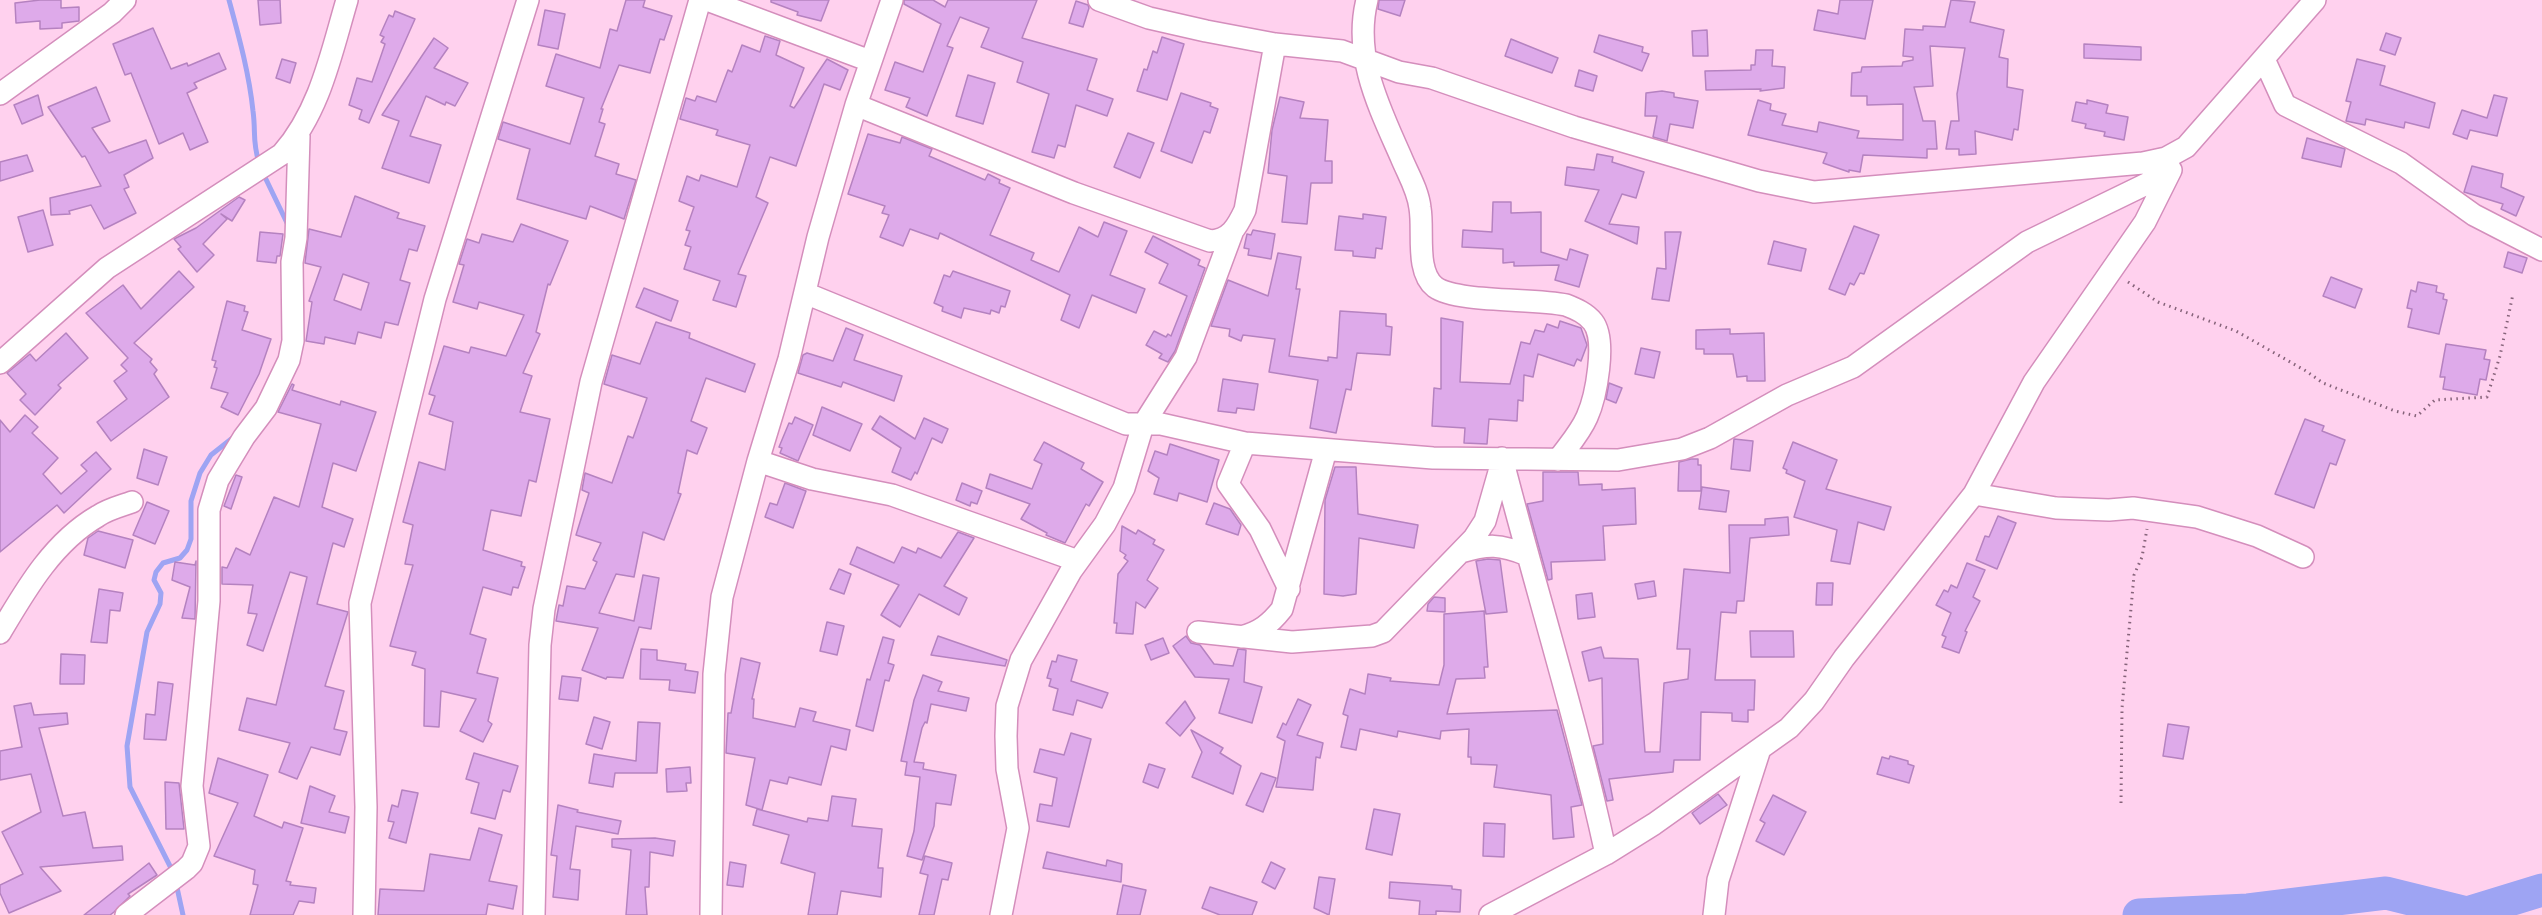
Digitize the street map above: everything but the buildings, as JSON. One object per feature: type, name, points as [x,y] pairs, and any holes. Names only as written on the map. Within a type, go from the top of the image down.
[{"type":"street","points":[[0,94],[112,13],[125,0]]},
{"type":"street","points":[[0,363],[107,268],[282,154],[299,136],[318,96],[347,0]]},
{"type":"street","points":[[364,915],[366,807],[360,603],[435,299],[528,0]]},
{"type":"street","points":[[534,915],[540,645],[544,609],[591,382],[700,0]]},
{"type":"street","points":[[707,0],[870,61]]},
{"type":"street","points":[[711,915],[716,641],[722,597],[758,461],[789,359],[818,237],[856,105],[892,0]]},
{"type":"street","points":[[1099,0],[1149,18],[1275,44],[1342,51],[1399,72],[1432,78],[1574,127],[1759,181],[1814,192],[2143,163],[2166,158],[2186,147]]},
{"type":"street","points":[[1367,0],[1361,33],[1364,60],[1385,121],[1418,196],[1424,268],[1435,286],[1458,295],[1566,304],[1582,311],[1594,323],[1599,337],[1599,358],[1593,400],[1580,430],[1558,460]]},
{"type":"street","points":[[1490,915],[1606,854],[1760,752],[1789,728],[1814,701],[1844,658],[1974,494],[2034,382],[2145,222],[2169,173],[2186,147],[2315,0]]},
{"type":"street","points":[[1000,915],[1018,828],[1007,769],[1007,706],[1021,660],[1078,561],[1105,524],[1124,488],[1143,425],[1186,357],[1232,233],[1245,210],[1275,44]]},
{"type":"street","points":[[2264,59],[2285,105],[2401,163],[2475,215],[2542,250]]},
{"type":"street","points":[[856,105],[1074,193],[1210,241],[1222,241],[1232,233]]},
{"type":"street","points":[[126,915],[186,869],[192,863],[199,846],[192,786],[209,601],[209,510],[218,480],[244,437],[266,408],[289,360],[293,341],[292,262],[296,238],[299,136]]},
{"type":"street","points":[[805,293],[1001,371],[1111,420],[1143,425],[1161,424],[1245,443],[1326,450],[1433,458],[1618,460],[1682,449],[1710,438],[1787,395],[1853,367],[2027,242],[2169,173]]},
{"type":"street","points":[[1245,443],[1228,484],[1260,529],[1289,589]]},
{"type":"street","points":[[1241,637],[1257,632],[1271,623],[1282,609],[1326,450]]},
{"type":"street","points":[[1198,632],[1292,642],[1372,636],[1383,632],[1474,538],[1485,520],[1502,458]]},
{"type":"street","points":[[1502,458],[1584,755],[1606,854]]},
{"type":"street","points":[[758,461],[812,479],[892,495],[1078,561]]},
{"type":"street","points":[[1974,494],[2056,507],[2149,509],[2197,517],[2226,525],[2303,557]]},
{"type":"street","points":[[0,633],[28,585],[65,540],[98,515],[132,502]]},
{"type":"street","points":[[1461,552],[1482,546],[1504,546],[1527,555]]},
{"type":"street","points":[[1714,915],[1718,880],[1760,752]]},
{"type":"path","points":[[2106,279],[2128,281],[2158,302],[2236,331],[2323,383],[2395,411],[2416,416],[2436,400],[2487,397],[2500,356],[2513,294]]},
{"type":"path","points":[[2121,803],[2122,708],[2134,575],[2147,536],[2149,509]]},
{"type":"waterway","points":[[229,0],[249,83],[259,163]]},
{"type":"waterway","points":[[262,171],[288,225]]},
{"type":"waterway","points":[[174,874],[130,787],[127,746],[147,632],[160,604],[161,593],[154,580],[156,572],[163,563],[180,558],[187,550],[191,539],[191,501],[200,473],[211,455],[235,436]]},
{"type":"waterway","points":[[176,883],[183,915]]},
{"type":"waterway","points":[[2139,915],[2248,910],[2386,893],[2467,913],[2542,890]]}]
